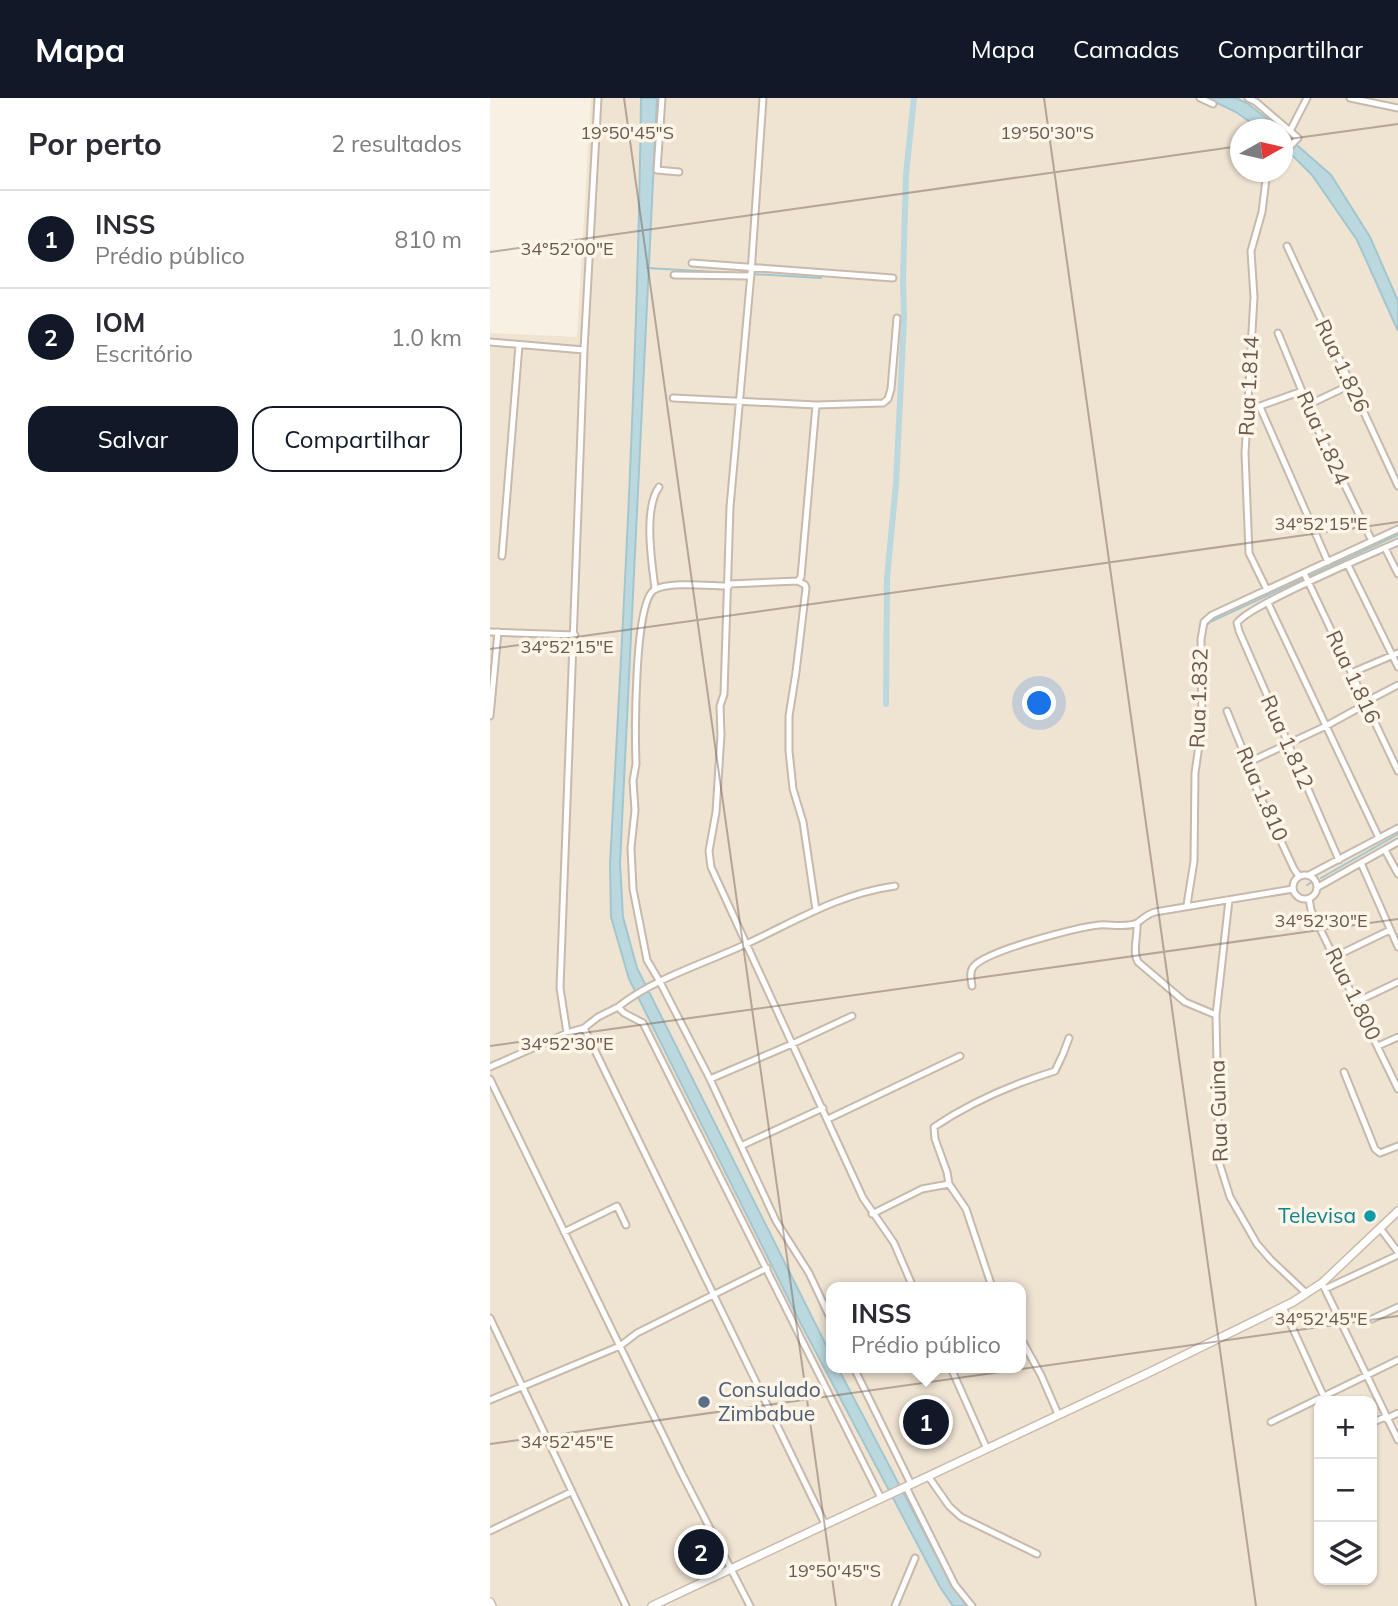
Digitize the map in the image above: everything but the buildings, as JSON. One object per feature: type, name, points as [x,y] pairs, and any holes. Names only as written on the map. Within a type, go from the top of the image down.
[{"type":"street","points":[[567,1033],[560,988],[584,350],[598,98]]},
{"type":"street","points":[[662,98],[657,170],[679,172]]},
{"type":"street","points":[[763,98],[751,276],[730,507],[724,694],[720,706],[720,769],[709,857],[745,944],[872,1214],[894,1242],[912,1282]]},
{"type":"street","points":[[1200,98],[1213,104]]},
{"type":"street","points":[[1248,98],[1276,119]]},
{"type":"street","points":[[1293,125],[1307,98]]},
{"type":"street","points":[[1350,98],[1398,108]]},
{"type":"street","name":"Rua 1.814","points":[[1266,182],[1262,212],[1251,251],[1254,297],[1245,453],[1246,538],[1252,564],[1267,590]]},
{"type":"street","name":"Rua 1.826","points":[[1287,246],[1398,486]]},
{"type":"street","points":[[692,263],[892,278]]},
{"type":"street","points":[[674,275],[751,276]]},
{"type":"street","points":[[673,398],[816,405],[876,404],[888,399],[897,318]]},
{"type":"street","name":"Rua 1.824","points":[[1278,333],[1308,405],[1372,541]]},
{"type":"street","points":[[490,342],[584,350]]},
{"type":"street","points":[[502,556],[519,345]]},
{"type":"street","points":[[1308,405],[1350,385]]},
{"type":"street","points":[[1249,410],[1302,391]]},
{"type":"street","points":[[799,581],[816,405]]},
{"type":"street","points":[[1260,407],[1328,562]]},
{"type":"street","points":[[655,589],[651,528],[653,496],[659,487]]},
{"type":"street","name":"Rua 1.832","points":[[1187,905],[1194,861],[1195,773],[1202,724],[1201,629],[1204,622],[1212,615],[1398,528]]},
{"type":"street","points":[[1379,838],[1268,603],[1398,542]]},
{"type":"street","points":[[1385,548],[1398,574]]},
{"type":"street","points":[[1348,565],[1395,654],[1398,667]]},
{"type":"street","name":"Rua 1.816","points":[[1304,573],[1351,673],[1368,702],[1398,771]]},
{"type":"street","points":[[799,581],[674,586],[655,589],[649,594],[637,659],[636,764],[633,782],[635,810],[631,848],[634,889],[646,960],[660,982],[743,1145],[776,1222],[809,1273],[826,1311]]},
{"type":"street","points":[[799,581],[806,589],[789,716],[789,751],[793,789],[803,822],[816,910]]},
{"type":"street","name":"Rua 1.812","points":[[1268,603],[1241,617],[1237,622],[1239,631],[1339,860]]},
{"type":"street","points":[[490,632],[575,635]]},
{"type":"street","points":[[490,716],[498,632]]},
{"type":"street","points":[[1351,673],[1395,654]]},
{"type":"street","points":[[1245,764],[1326,726],[1398,685]]},
{"type":"street","name":"Rua 1.810","points":[[1227,711],[1244,753],[1245,764],[1299,876]]},
{"type":"street","points":[[1309,875],[1317,882],[1317,892],[1309,898],[1301,898],[1293,889],[1299,876],[1309,875],[1398,828]]},
{"type":"street","points":[[1318,887],[1398,842]]},
{"type":"street","points":[[1385,850],[1398,874]]},
{"type":"street","points":[[1361,863],[1398,947]]},
{"type":"street","points":[[490,1067],[584,1028],[598,1017],[660,982],[816,910],[855,893],[895,886]]},
{"type":"street","points":[[972,986],[970,974],[974,966],[990,955],[1088,927],[1137,923],[1144,916],[1155,912],[1187,905],[1293,889]]},
{"type":"street","name":"Rua 1.800","points":[[1309,898],[1311,909],[1398,1089]]},
{"type":"street","name":"Rua Guina","points":[[1229,900],[1216,1015],[1219,1162],[1230,1197],[1257,1244],[1276,1266],[1307,1293]]},
{"type":"street","points":[[1137,923],[1138,942],[1135,953],[1138,962],[1185,1002],[1216,1015]]},
{"type":"street","points":[[1334,957],[1390,930]]},
{"type":"street","points":[[1356,1002],[1398,982]]},
{"type":"street","points":[[618,1007],[628,1016],[639,1019],[647,1029],[883,1497]]},
{"type":"street","points":[[710,1079],[852,1016]]},
{"type":"street","points":[[584,1028],[825,1524]]},
{"type":"street","points":[[1378,1046],[1398,1037]]},
{"type":"street","points":[[990,1282],[966,1209],[949,1184],[934,1127],[960,1109],[1026,1080],[1055,1071],[1069,1038]]},
{"type":"street","points":[[828,1119],[960,1056]]},
{"type":"street","points":[[1344,1072],[1376,1149],[1380,1153],[1398,1146]]},
{"type":"street","points":[[490,1079],[750,1606]]},
{"type":"street","points":[[743,1145],[823,1108]]},
{"type":"street","points":[[872,1214],[922,1189],[949,1184]]},
{"type":"street","points":[[564,1232],[617,1206],[625,1224]]},
{"type":"street","points":[[1323,1286],[1398,1211]]},
{"type":"street","points":[[652,1606],[987,1449],[1307,1293],[1398,1254],[1380,1228]]},
{"type":"street","points":[[490,1400],[620,1346],[637,1333],[767,1268]]},
{"type":"street","points":[[1323,1286],[1398,1440]]},
{"type":"street","points":[[1283,1307],[1324,1396]]},
{"type":"street","points":[[1372,1319],[1396,1308],[1398,1318]]},
{"type":"street","points":[[490,1318],[626,1606]]},
{"type":"street","points":[[1026,1348],[1058,1414]]},
{"type":"street","points":[[1326,1396],[1398,1360]]},
{"type":"street","points":[[856,1373],[906,1486],[956,1585],[972,1606]]},
{"type":"street","points":[[953,1373],[987,1449]]},
{"type":"street","points":[[1271,1422],[1314,1402]]},
{"type":"street","points":[[1377,1421],[1398,1413]]},
{"type":"street","points":[[928,1476],[949,1506],[961,1517],[1037,1554]]},
{"type":"street","points":[[490,1531],[570,1492]]},
{"type":"street","points":[[895,1606],[915,1559]]},
{"type":"shaded area","points":[[591,98],[641,98],[640,203],[631,436],[610,864],[611,917],[629,979],[826,1373],[917,1546],[953,1606],[490,1606],[490,333],[577,337]]},
{"type":"shaded area","points":[[657,98],[1207,98],[1246,119],[1230,119],[1230,182],[1293,182],[1293,156],[1312,175],[1357,240],[1398,331],[1398,1606],[966,1606],[949,1580],[841,1373],[1026,1373],[1026,1282],[826,1282],[826,1345],[637,968],[623,917],[620,863]]},
{"type":"shaded area","points":[[1236,98],[1398,98],[1398,301],[1370,237],[1331,175],[1293,140],[1293,119],[1268,119]]},
{"type":"water","points":[[641,98],[657,98],[620,863],[623,917],[637,968],[826,1345],[826,1371],[629,979],[611,917],[610,864],[634,385]]},
{"type":"water","points":[[1207,98],[1236,98],[1267,119],[1246,119]]},
{"type":"water","points":[[1293,142],[1331,175],[1370,237],[1398,301],[1398,331],[1357,240],[1312,175],[1293,156]]},
{"type":"water","points":[[827,1373],[841,1373],[949,1580],[966,1606],[953,1606],[940,1587]]},
{"type":"waterway","points":[[886,704],[887,578],[896,484],[904,319],[906,174],[914,98]]},
{"type":"waterway","points":[[647,268],[821,278]]},
{"type":"waterway","points":[[1206,626],[1398,535]]},
{"type":"waterway","points":[[1321,878],[1398,834]]},
{"type":"waterway","points":[[1307,885],[1312,882]]},
{"type":"place","name":"Televisa","points":[[1370,1216]]},
{"type":"place","name":"Consulado Zimbabue","points":[[704,1402]]},
{"type":"place","name":"INSS","points":[[926,1422]]},
{"type":"place","name":"IOM","points":[[701,1552]]}]
